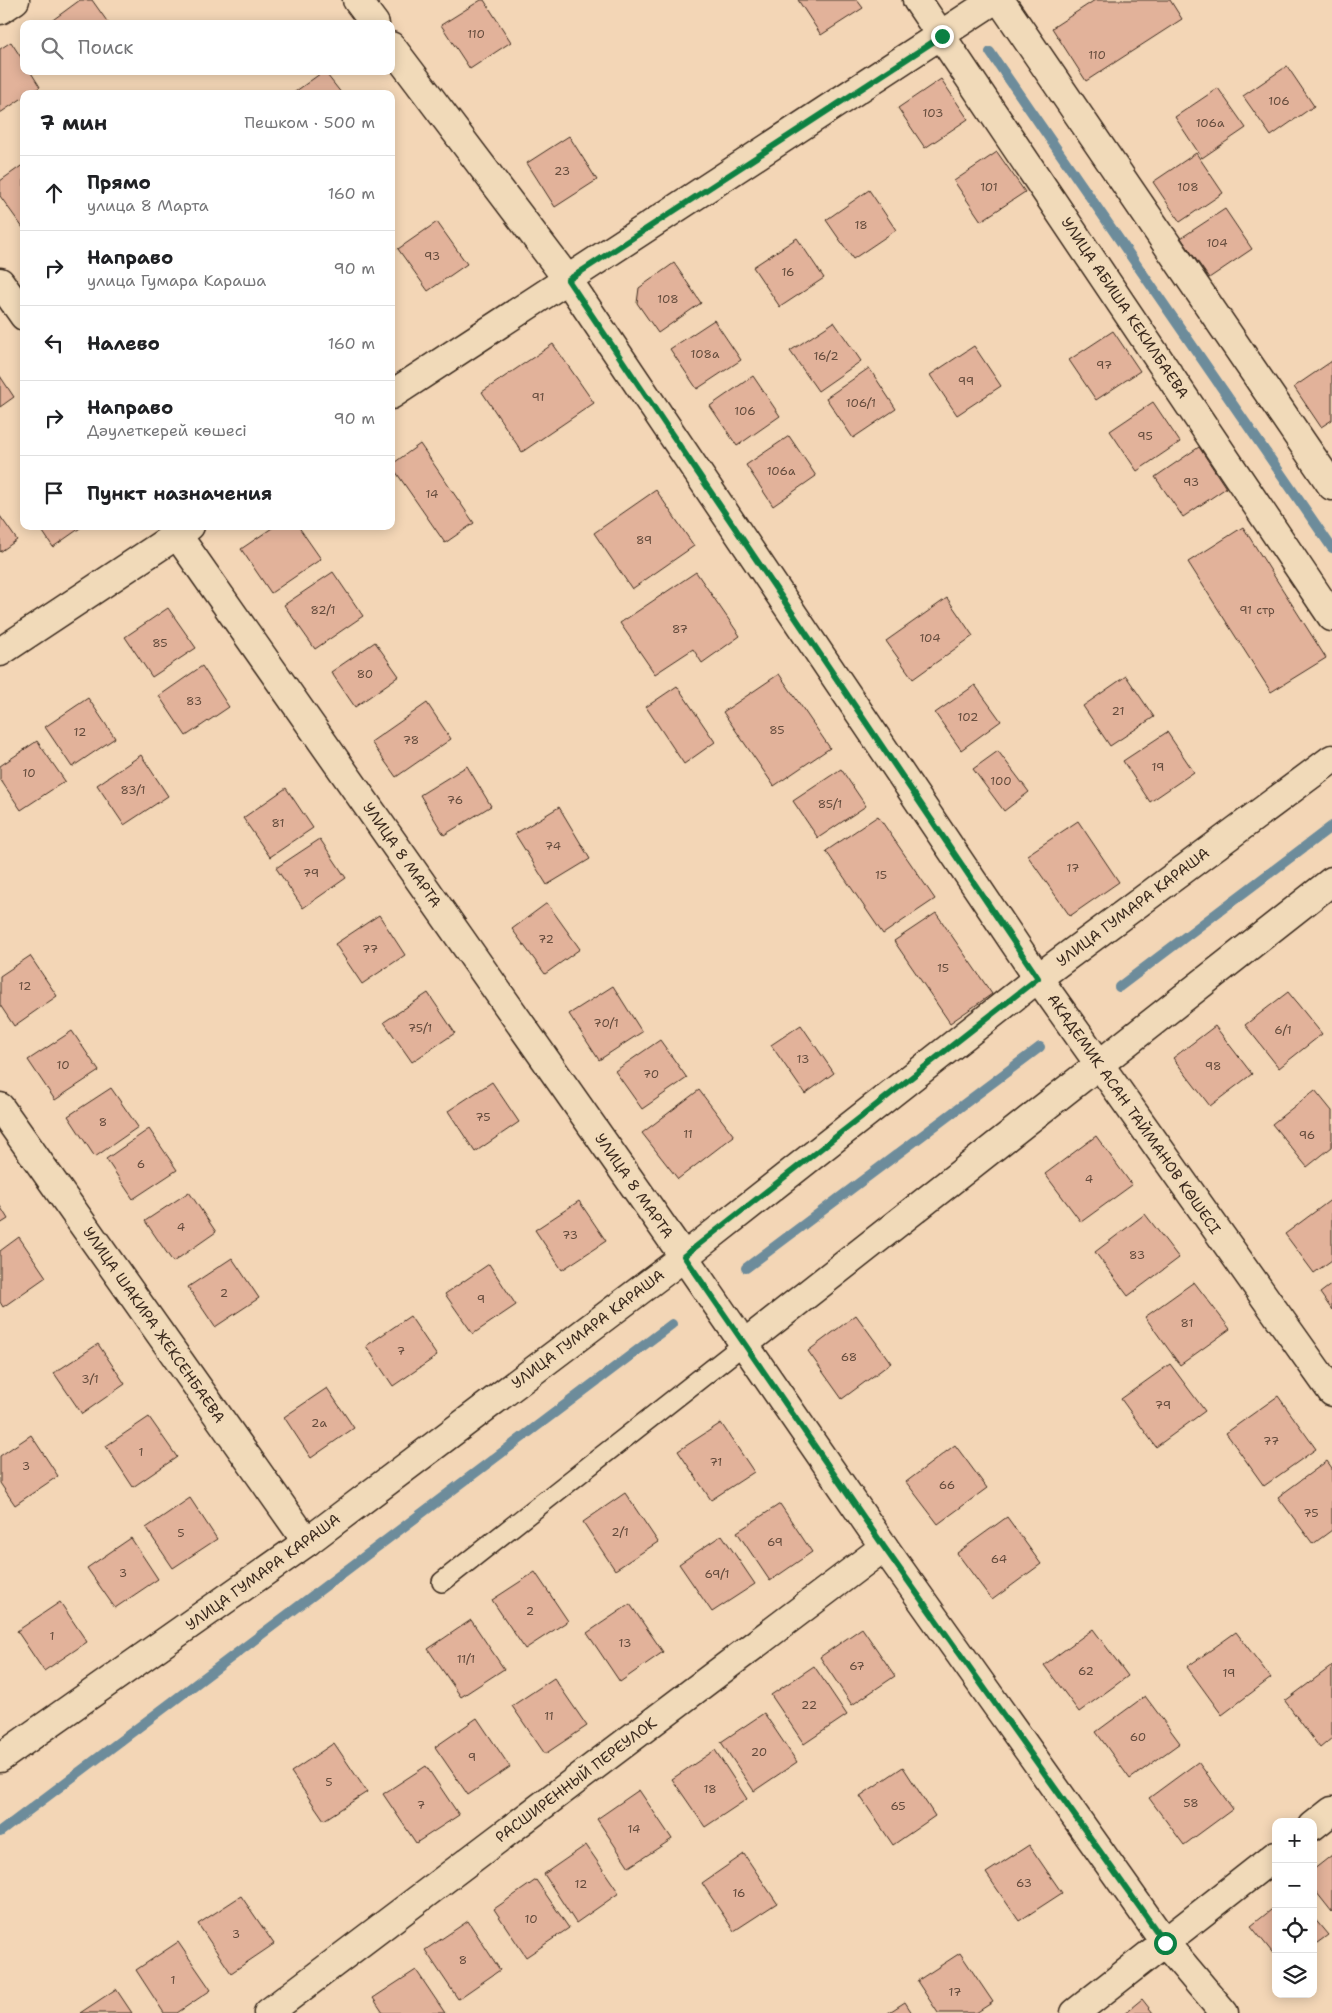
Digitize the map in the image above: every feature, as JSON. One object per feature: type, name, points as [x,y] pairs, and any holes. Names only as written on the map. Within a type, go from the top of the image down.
[{"type":"street","points":[[0,10],[15,0]]},
{"type":"street","points":[[357,0],[372,20]]},
{"type":"street","name":"УЛИЦА АБИША КЕКИЛБАЕВА","points":[[917,0],[1332,617]]},
{"type":"street","points":[[395,392],[942,36],[994,0]]},
{"type":"street","points":[[1000,0],[1332,486]]},
{"type":"street","name":"АКАДЕМИК АСАН ТАЙМАНОВ КӨШЕСІ","points":[[395,51],[568,280],[1038,978],[1332,1392]]},
{"type":"street","points":[[0,282],[20,310]]},
{"type":"street","points":[[0,652],[179,530]]},
{"type":"street","name":"УЛИЦА 8 МАРТА","points":[[181,530],[884,1547],[1165,1943],[1224,2013]]},
{"type":"street","name":"УЛИЦА ГУМАРА КАРАША","points":[[0,1758],[307,1542],[684,1256],[1038,978],[1332,759]]},
{"type":"street","points":[[744,1344],[1332,881]]},
{"type":"street","name":"УЛИЦА ШАКИРА ЖЕКСЕНБАЕВА","points":[[0,1107],[307,1542]]},
{"type":"street","name":"РАСШИРЕННЫЙ ПЕРЕУЛОК","points":[[268,2013],[884,1547]]},
{"type":"street","points":[[1317,1823],[1332,1811]]},
{"type":"street","points":[[1075,2013],[1272,1858]]},
{"type":"lane","points":[[442,1582],[744,1344]]},
{"type":"building","points":[[80,0],[92,0],[106,20],[53,20]]},
{"type":"building","points":[[481,0],[484,0],[511,42],[470,69],[441,25]]},
{"type":"building","points":[[798,0],[857,0],[863,8],[821,35]]},
{"type":"building","points":[[1095,0],[1170,0],[1182,19],[1086,81],[1052,28]]},
{"type":"building","points":[[11,42],[20,56],[20,75],[32,75],[40,87],[35,90],[20,90],[20,100],[0,113],[0,49]]},
{"type":"building","points":[[1287,66],[1314,106],[1271,136],[1243,96]]},
{"type":"building","points":[[318,75],[327,75],[339,90],[298,90]]},
{"type":"building","points":[[941,79],[968,119],[925,148],[898,108]]},
{"type":"building","points":[[1218,88],[1246,128],[1202,158],[1175,117]]},
{"type":"building","points":[[569,136],[597,180],[555,207],[527,163]]},
{"type":"building","points":[[997,152],[1025,192],[981,221],[954,181]]},
{"type":"building","points":[[1196,153],[1223,193],[1180,222],[1153,182]]},
{"type":"building","points":[[20,167],[20,224],[0,196],[0,181]]},
{"type":"building","points":[[869,190],[896,230],[853,259],[826,220]]},
{"type":"building","points":[[1225,209],[1252,249],[1209,278],[1181,238]]},
{"type":"building","points":[[437,222],[467,264],[428,291],[398,249]]},
{"type":"building","points":[[797,238],[824,278],[780,307],[753,267]]},
{"type":"building","points":[[674,263],[701,303],[658,333],[637,303],[639,288]]},
{"type":"building","points":[[714,320],[741,360],[697,389],[670,349]]},
{"type":"building","points":[[834,322],[861,361],[818,391],[790,351]]},
{"type":"building","points":[[1113,331],[1140,371],[1096,400],[1069,360]]},
{"type":"building","points":[[553,344],[594,403],[522,452],[482,392]]},
{"type":"building","points":[[974,346],[1001,386],[957,415],[930,375]]},
{"type":"building","points":[[1332,361],[1332,420],[1321,427],[1294,387]]},
{"type":"building","points":[[869,368],[896,409],[853,438],[826,398]]},
{"type":"building","points":[[0,376],[14,397],[0,407]]},
{"type":"building","points":[[753,376],[780,416],[737,446],[710,406]]},
{"type":"building","points":[[1153,402],[1180,442],[1137,471],[1110,431]]},
{"type":"building","points":[[789,436],[816,476],[773,506],[746,465]]},
{"type":"building","points":[[420,444],[474,523],[445,543],[395,471],[395,462]]},
{"type":"building","points":[[1199,447],[1226,488],[1183,517],[1155,477]]},
{"type":"building","points":[[656,490],[694,546],[632,589],[594,533]]},
{"type":"building","points":[[0,516],[17,540],[0,552]]},
{"type":"building","points":[[1243,527],[1326,658],[1271,692],[1188,562]]},
{"type":"building","points":[[42,530],[77,530],[53,547]]},
{"type":"building","points":[[269,530],[301,530],[321,559],[271,593],[241,549]]},
{"type":"building","points":[[333,572],[363,616],[315,649],[284,605]]},
{"type":"building","points":[[696,572],[740,636],[702,663],[693,649],[655,674],[620,623]]},
{"type":"building","points":[[947,598],[973,636],[913,679],[886,641]]},
{"type":"building","points":[[168,608],[196,648],[152,677],[125,637]]},
{"type":"building","points":[[375,642],[399,676],[355,707],[331,672]]},
{"type":"building","points":[[202,666],[229,707],[186,736],[159,696]]},
{"type":"building","points":[[779,674],[830,748],[774,786],[723,712]]},
{"type":"building","points":[[1126,676],[1154,717],[1110,746],[1083,706]]},
{"type":"building","points":[[975,685],[1001,721],[961,750],[935,713]]},
{"type":"building","points":[[677,686],[715,742],[684,764],[646,707]]},
{"type":"building","points":[[88,698],[115,738],[72,767],[45,727]]},
{"type":"building","points":[[427,703],[451,739],[396,777],[371,742]]},
{"type":"building","points":[[1167,732],[1194,772],[1150,802],[1123,761]]},
{"type":"building","points":[[37,741],[65,781],[21,810],[0,779],[0,766]]},
{"type":"building","points":[[998,751],[1029,792],[1004,811],[973,769]]},
{"type":"building","points":[[141,755],[168,796],[124,825],[97,785]]},
{"type":"building","points":[[467,766],[491,806],[444,835],[420,795]]},
{"type":"building","points":[[841,769],[866,806],[818,838],[793,801]]},
{"type":"building","points":[[286,788],[313,828],[270,857],[243,818]]},
{"type":"building","points":[[559,807],[590,859],[547,885],[515,834]]},
{"type":"building","points":[[878,816],[935,899],[883,934],[826,851]]},
{"type":"building","points":[[1078,821],[1119,882],[1070,916],[1027,855]]},
{"type":"building","points":[[320,839],[346,878],[303,908],[276,868]]},
{"type":"building","points":[[547,903],[580,949],[545,974],[512,929]]},
{"type":"building","points":[[936,913],[992,994],[950,1023],[894,941]]},
{"type":"building","points":[[379,915],[405,955],[362,984],[335,944]]},
{"type":"building","points":[[30,956],[57,996],[14,1026],[0,1005],[0,976]]},
{"type":"building","points":[[613,986],[642,1032],[599,1060],[569,1014]]},
{"type":"building","points":[[1288,992],[1322,1034],[1279,1068],[1245,1025]]},
{"type":"building","points":[[428,993],[455,1033],[412,1062],[384,1022]]},
{"type":"building","points":[[801,1025],[834,1073],[805,1094],[771,1045]]},
{"type":"building","points":[[1215,1026],[1252,1074],[1210,1106],[1173,1058]]},
{"type":"building","points":[[72,1031],[99,1071],[55,1100],[28,1060]]},
{"type":"building","points":[[660,1040],[687,1078],[642,1109],[615,1071]]},
{"type":"building","points":[[492,1082],[519,1122],[475,1152],[448,1111]]},
{"type":"building","points":[[111,1088],[138,1127],[95,1157],[68,1116]]},
{"type":"building","points":[[699,1090],[734,1136],[678,1179],[642,1133]]},
{"type":"building","points":[[1315,1090],[1332,1111],[1332,1147],[1307,1167],[1272,1124]]},
{"type":"building","points":[[149,1129],[177,1170],[133,1199],[106,1159]]},
{"type":"building","points":[[1096,1136],[1132,1185],[1081,1222],[1045,1174]]},
{"type":"building","points":[[189,1192],[216,1232],[173,1262],[145,1221]]},
{"type":"building","points":[[1332,1199],[1332,1260],[1314,1273],[1285,1234]]},
{"type":"building","points":[[579,1201],[606,1241],[562,1270],[535,1230]]},
{"type":"building","points":[[0,1206],[8,1219],[0,1224]]},
{"type":"building","points":[[1145,1214],[1179,1258],[1128,1296],[1095,1252]]},
{"type":"building","points":[[19,1237],[46,1277],[3,1307],[0,1302],[0,1251]]},
{"type":"building","points":[[232,1258],[259,1298],[215,1327],[188,1287]]},
{"type":"building","points":[[489,1264],[516,1305],[473,1334],[445,1294]]},
{"type":"building","points":[[1194,1282],[1230,1329],[1180,1365],[1145,1317]]},
{"type":"building","points":[[1332,1284],[1332,1310],[1320,1293]]},
{"type":"building","points":[[856,1315],[891,1363],[842,1399],[808,1351]]},
{"type":"building","points":[[410,1316],[437,1356],[393,1386],[366,1346]]},
{"type":"building","points":[[98,1344],[125,1384],[82,1414],[54,1373]]},
{"type":"building","points":[[1170,1364],[1205,1411],[1156,1447],[1121,1399]]},
{"type":"building","points":[[327,1388],[354,1428],[311,1458],[284,1417]]},
{"type":"building","points":[[1278,1396],[1316,1449],[1264,1486],[1226,1433]]},
{"type":"building","points":[[149,1417],[177,1457],[133,1487],[106,1446]]},
{"type":"building","points":[[721,1423],[754,1472],[711,1500],[678,1451]]},
{"type":"building","points":[[31,1435],[58,1476],[15,1505],[0,1483],[0,1456]]},
{"type":"building","points":[[955,1445],[987,1488],[938,1524],[906,1482]]},
{"type":"building","points":[[1327,1461],[1332,1468],[1332,1530],[1313,1544],[1278,1497]]},
{"type":"building","points":[[625,1493],[658,1542],[615,1570],[583,1522]]},
{"type":"building","points":[[190,1498],[217,1539],[173,1568],[146,1528]]},
{"type":"building","points":[[780,1504],[812,1552],[770,1581],[737,1532]]},
{"type":"building","points":[[1007,1517],[1041,1564],[992,1600],[957,1553]]},
{"type":"building","points":[[722,1535],[755,1584],[712,1612],[679,1564]]},
{"type":"building","points":[[131,1538],[158,1579],[115,1608],[87,1568]]},
{"type":"building","points":[[535,1572],[568,1621],[525,1649],[492,1600]]},
{"type":"building","points":[[60,1602],[87,1642],[44,1671],[17,1631]]},
{"type":"building","points":[[630,1604],[663,1652],[620,1682],[587,1633]]},
{"type":"building","points":[[471,1620],[504,1669],[461,1697],[428,1649]]},
{"type":"building","points":[[862,1628],[895,1676],[852,1705],[820,1657]]},
{"type":"building","points":[[1093,1629],[1128,1676],[1079,1712],[1044,1665]]},
{"type":"building","points":[[1236,1632],[1271,1678],[1222,1715],[1187,1667]]},
{"type":"building","points":[[814,1666],[847,1715],[804,1744],[771,1695]]},
{"type":"building","points":[[1332,1666],[1332,1738],[1320,1748],[1285,1701]]},
{"type":"building","points":[[554,1678],[587,1726],[545,1754],[512,1706]]},
{"type":"building","points":[[1145,1696],[1180,1743],[1130,1779],[1096,1732]]},
{"type":"building","points":[[764,1713],[797,1762],[754,1791],[721,1742]]},
{"type":"building","points":[[477,1718],[510,1767],[468,1795],[435,1747]]},
{"type":"building","points":[[334,1743],[367,1792],[324,1820],[291,1772]]},
{"type":"building","points":[[715,1750],[747,1799],[705,1827],[672,1779]]},
{"type":"building","points":[[1198,1762],[1233,1809],[1184,1845],[1149,1798]]},
{"type":"building","points":[[426,1766],[459,1815],[416,1843],[383,1794]]},
{"type":"building","points":[[903,1767],[935,1816],[893,1845],[860,1796]]},
{"type":"building","points":[[639,1790],[672,1839],[629,1867],[597,1819]]},
{"type":"building","points":[[586,1845],[619,1893],[576,1923],[544,1874]]},
{"type":"building","points":[[1029,1845],[1062,1893],[1019,1921],[986,1873]]},
{"type":"building","points":[[744,1854],[777,1903],[734,1931],[702,1883]]},
{"type":"building","points":[[1332,1855],[1332,1912],[1317,1893],[1317,1867]]},
{"type":"building","points":[[536,1880],[569,1928],[526,1957],[494,1909]]},
{"type":"building","points":[[241,1896],[274,1944],[231,1973],[198,1924]]},
{"type":"building","points":[[1272,1909],[1272,1952],[1251,1926]]},
{"type":"building","points":[[468,1921],[500,1970],[458,1999],[425,1950]]},
{"type":"building","points":[[1317,1922],[1328,1935],[1317,1943]]},
{"type":"building","points":[[178,1942],[211,1990],[177,2013],[164,2013],[136,1970]]},
{"type":"building","points":[[960,1953],[993,2002],[976,2013],[938,2013],[917,1981]]},
{"type":"building","points":[[416,1970],[445,2013],[383,2013],[373,1998]]},
{"type":"building","points":[[116,1989],[132,2013],[80,2013]]},
{"type":"building","points":[[1142,1999],[1153,2013],[1125,2013]]},
{"type":"building","points":[[905,2002],[912,2013],[888,2013]]},
{"type":"waterway","points":[[990,52],[1332,548]]},
{"type":"waterway","points":[[1119,987],[1332,826]]},
{"type":"waterway","points":[[746,1268],[1040,1047]]},
{"type":"waterway","points":[[0,1832],[672,1324]]},
{"type":"route","points":[[942,36],[568,280],[1038,978],[684,1256],[884,1547],[1165,1943]]}]
